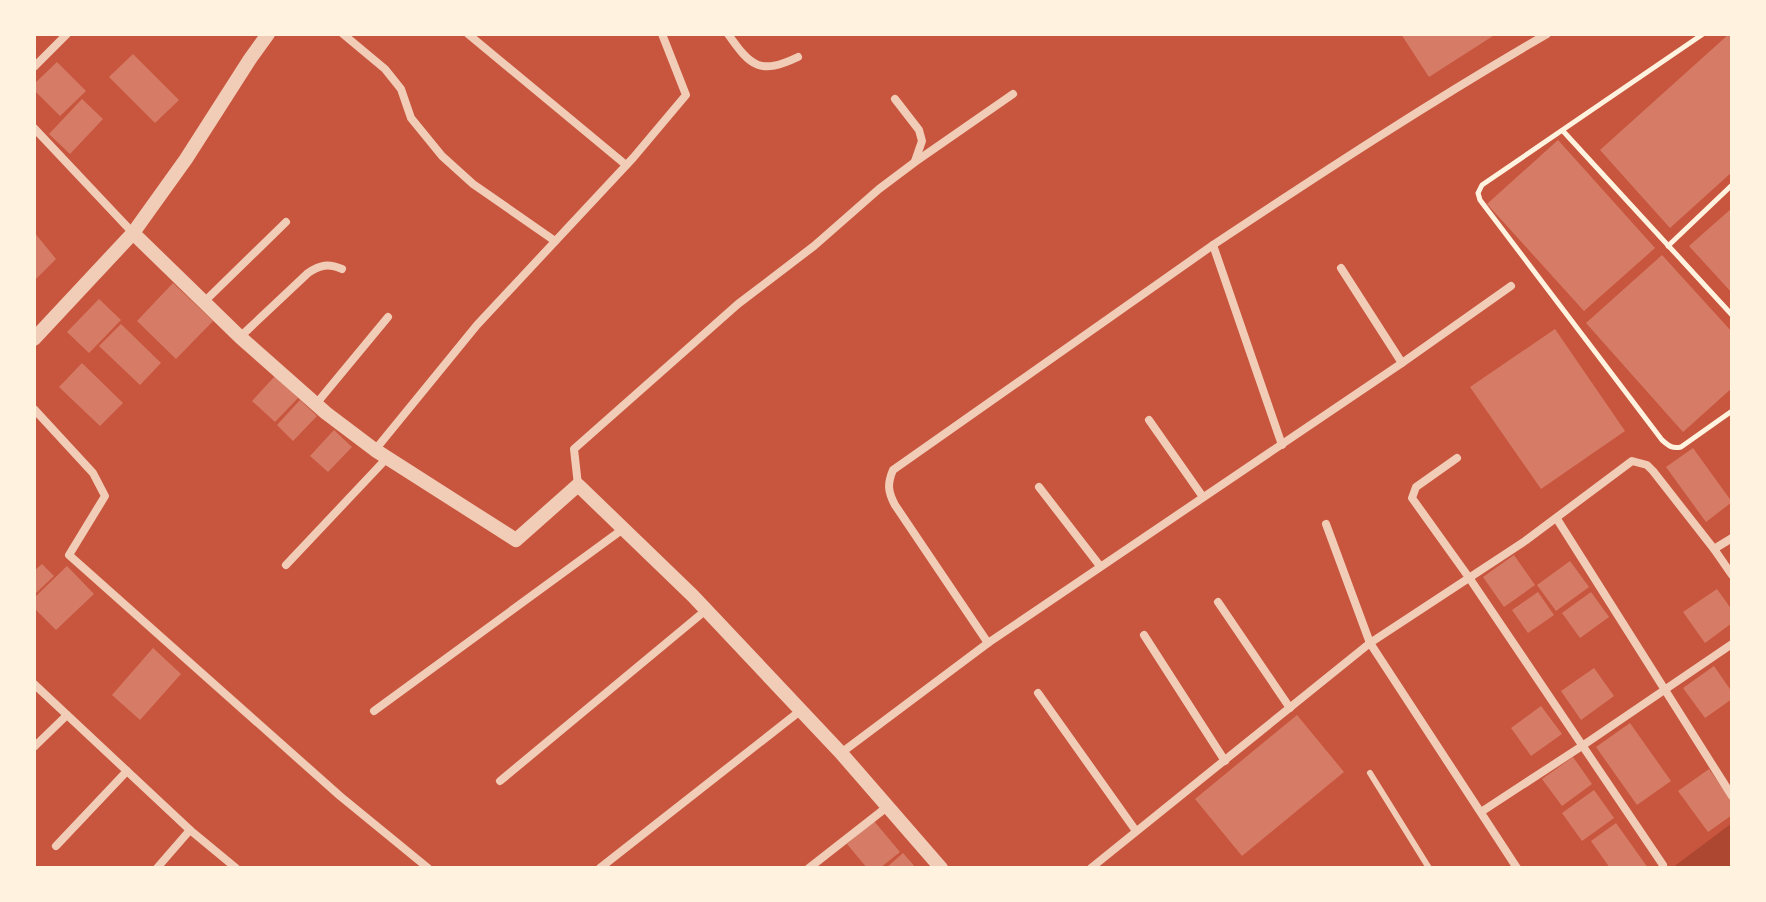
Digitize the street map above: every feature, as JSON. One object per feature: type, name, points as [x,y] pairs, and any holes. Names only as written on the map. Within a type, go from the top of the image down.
[{"type":"street","points":[[34,67],[67,34]]},
{"type":"street","points":[[34,339],[133,233],[268,34]]},
{"type":"street","points":[[343,34],[385,69],[401,89],[411,118],[442,156],[473,184],[555,241]]},
{"type":"street","points":[[468,34],[626,165]]},
{"type":"street","points":[[286,565],[381,454],[477,325],[626,165],[686,95],[662,34]]},
{"type":"street","points":[[728,34],[745,57],[757,65],[769,68],[798,57]]},
{"type":"street","points":[[988,643],[895,505],[889,494],[888,482],[893,470],[1213,245],[1442,96],[1547,34]]},
{"type":"street","points":[[941,868],[841,753],[706,610],[578,485],[574,449],[738,304],[814,246],[879,189],[1013,94]]},
{"type":"street","points":[[895,99],[919,130],[922,141],[915,162]]},
{"type":"street","points":[[34,128],[133,233],[240,337],[316,404],[381,454],[516,540],[578,485]]},
{"type":"street","points":[[204,302],[286,222]]},
{"type":"street","points":[[1213,245],[1282,445]]},
{"type":"street","points":[[240,337],[308,273],[319,266],[331,265],[342,269]]},
{"type":"street","points":[[1341,268],[1402,363]]},
{"type":"street","points":[[841,753],[988,643],[1511,286]]},
{"type":"street","points":[[316,404],[388,317]]},
{"type":"street","points":[[34,409],[93,473],[105,496],[69,555],[340,796],[428,868]]},
{"type":"street","points":[[1149,420],[1203,497]]},
{"type":"street","points":[[1457,458],[1416,487],[1412,498],[1663,865]]},
{"type":"street","points":[[1091,868],[1370,643],[1557,519],[1632,461],[1647,465],[1653,471],[1732,575]]},
{"type":"street","points":[[1039,487],[1100,566]]},
{"type":"street","points":[[1557,519],[1732,796]]},
{"type":"street","points":[[1326,524],[1370,643],[1517,868]]},
{"type":"street","points":[[374,711],[623,529]]},
{"type":"street","points":[[1714,549],[1732,538]]},
{"type":"street","points":[[1218,602],[1290,708]]},
{"type":"street","points":[[500,781],[706,610]]},
{"type":"street","points":[[1144,635],[1225,761]]},
{"type":"street","points":[[1481,812],[1732,644]]},
{"type":"street","points":[[34,684],[190,830],[236,868]]},
{"type":"street","points":[[1038,693],[1136,831]]},
{"type":"street","points":[[600,868],[800,711]]},
{"type":"street","points":[[34,747],[67,715]]},
{"type":"street","points":[[56,846],[127,771]]},
{"type":"street","points":[[809,868],[887,807]]},
{"type":"street","points":[[157,868],[190,830]]},
{"type":"lane","points":[[1370,773],[1429,868]]},
{"type":"path","points":[[1703,34],[1482,185],[1478,193],[1480,200],[1669,447],[1681,447],[1732,411]]},
{"type":"path","points":[[1563,131],[1732,315]]},
{"type":"path","points":[[1668,246],[1732,185]]},
{"type":"shaded area","points":[[1732,823],[1732,868],[1672,868]]},
{"type":"building","points":[[1401,34],[1496,34],[1429,77]]},
{"type":"building","points":[[1732,34],[1732,172],[1670,228],[1600,150]]},
{"type":"building","points":[[133,54],[179,100],[155,123],[109,77]]},
{"type":"building","points":[[57,62],[86,91],[60,116],[34,90],[34,84]]},
{"type":"building","points":[[82,99],[103,119],[70,154],[49,134]]},
{"type":"building","points":[[1558,140],[1655,248],[1584,311],[1487,204]]},
{"type":"building","points":[[1732,208],[1732,293],[1689,246]]},
{"type":"building","points":[[34,232],[56,259],[34,281]]},
{"type":"building","points":[[1662,255],[1732,332],[1732,388],[1683,432],[1586,323]]},
{"type":"building","points":[[173,283],[213,321],[176,359],[137,321]]},
{"type":"building","points":[[99,299],[121,320],[89,353],[67,332]]},
{"type":"building","points":[[121,324],[161,363],[140,385],[99,346]]},
{"type":"building","points":[[1555,329],[1625,431],[1541,489],[1470,387]]},
{"type":"building","points":[[82,363],[123,403],[100,426],[59,387]]},
{"type":"building","points":[[275,376],[298,398],[275,422],[252,401]]},
{"type":"building","points":[[300,400],[317,416],[293,441],[277,425]]},
{"type":"building","points":[[334,430],[352,447],[328,472],[310,456]]},
{"type":"building","points":[[1693,448],[1732,502],[1706,522],[1666,467]]},
{"type":"building","points":[[1514,555],[1535,585],[1504,607],[1483,577]]},
{"type":"building","points":[[1570,561],[1589,587],[1556,611],[1537,585]]},
{"type":"building","points":[[42,564],[54,576],[34,595],[34,571]]},
{"type":"building","points":[[67,566],[94,594],[56,630],[34,608],[34,598]]},
{"type":"building","points":[[1717,589],[1732,610],[1732,623],[1705,643],[1683,612]]},
{"type":"building","points":[[1538,592],[1554,615],[1528,633],[1512,610]]},
{"type":"building","points":[[1591,592],[1609,617],[1580,638],[1562,613]]},
{"type":"building","points":[[153,648],[181,674],[140,720],[112,695]]},
{"type":"building","points":[[1714,666],[1732,692],[1732,699],[1705,718],[1683,688]]},
{"type":"building","points":[[1594,668],[1614,696],[1581,720],[1561,691]]},
{"type":"building","points":[[1541,706],[1562,734],[1531,756],[1511,728]]},
{"type":"building","points":[[1297,715],[1344,772],[1242,856],[1195,799]]},
{"type":"building","points":[[1630,723],[1671,781],[1637,805],[1596,747]]},
{"type":"building","points":[[1573,757],[1592,784],[1562,806],[1542,779]]},
{"type":"building","points":[[1709,769],[1732,801],[1732,815],[1708,832],[1678,791]]},
{"type":"building","points":[[1594,790],[1614,818],[1582,841],[1562,813]]},
{"type":"building","points":[[874,821],[900,852],[880,868],[867,868],[847,844]]},
{"type":"building","points":[[1616,823],[1648,868],[1610,868],[1591,841]]},
{"type":"building","points":[[903,853],[916,868],[886,868]]}]
